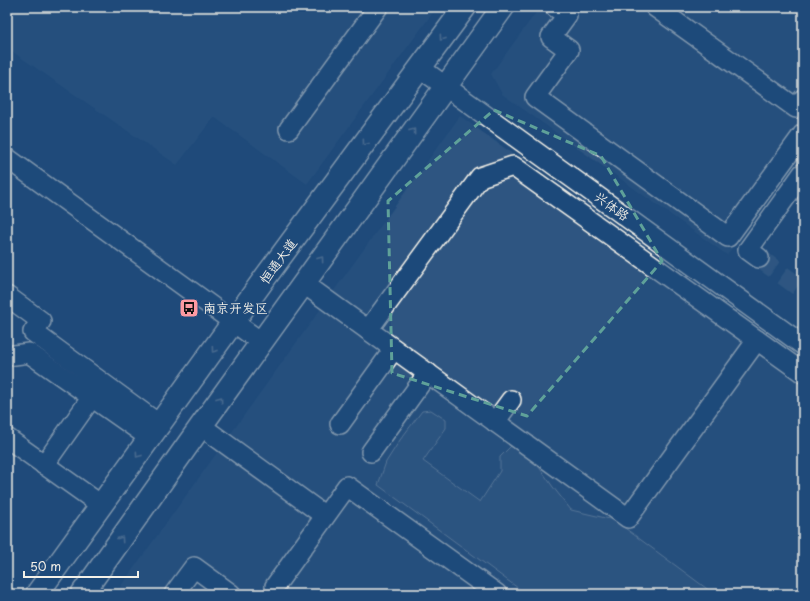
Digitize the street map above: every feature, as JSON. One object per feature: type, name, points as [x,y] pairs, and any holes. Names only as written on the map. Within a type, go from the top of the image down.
[{"type":"main road","name":"恒通大道","points":[[37,594],[234,323],[267,275],[465,7]]},
{"type":"main road","points":[[82,594],[261,342],[503,7]]},
{"type":"lane","points":[[289,129],[378,7]]},
{"type":"lane","points":[[655,7],[796,108],[803,99]]},
{"type":"lane","points":[[565,10],[551,37],[569,50],[535,97],[728,237],[803,134]]},
{"type":"lane","name":"兴体路","points":[[420,68],[803,345]]},
{"type":"lane","points":[[7,158],[261,342]]},
{"type":"lane","points":[[368,330],[480,177],[513,166],[803,373]]},
{"type":"lane","points":[[759,258],[748,250],[803,173]]},
{"type":"lane","points":[[304,283],[628,518],[757,340]]},
{"type":"lane","points":[[7,296],[41,321],[33,332],[155,431]]},
{"type":"lane","points":[[340,424],[394,349]]},
{"type":"lane","points":[[7,356],[29,352],[92,397],[155,431]]},
{"type":"lane","points":[[371,452],[428,373]]},
{"type":"lane","points":[[44,465],[92,397]]},
{"type":"lane","points":[[495,422],[511,400]]},
{"type":"lane","points":[[201,426],[325,516]]},
{"type":"lane","points":[[7,438],[101,505]]},
{"type":"lane","points":[[275,586],[347,486],[497,594]]},
{"type":"lane","points":[[174,594],[194,567],[231,594]]},
{"type":"highlighted area","points":[[494,110],[601,156],[662,261],[527,416],[392,373],[388,201]]},
{"type":"shaded area","points":[[9,7],[437,7],[307,184],[214,117],[177,165],[7,48],[7,10]]},
{"type":"shaded area","points":[[540,7],[803,7],[803,150],[727,255],[502,94],[491,74]]},
{"type":"shaded area","points":[[460,116],[803,363],[803,594],[115,594]]},
{"type":"shaded area","points":[[431,410],[446,420],[446,428],[423,461],[480,502],[500,471],[500,457],[511,446],[534,460],[571,510],[614,520],[714,594],[526,594],[378,485],[386,462],[400,440],[422,411]]},
{"type":"tunnel","points":[[759,258],[803,290]]},
{"type":"place","name":"南京开发区","points":[[189,308]]}]
